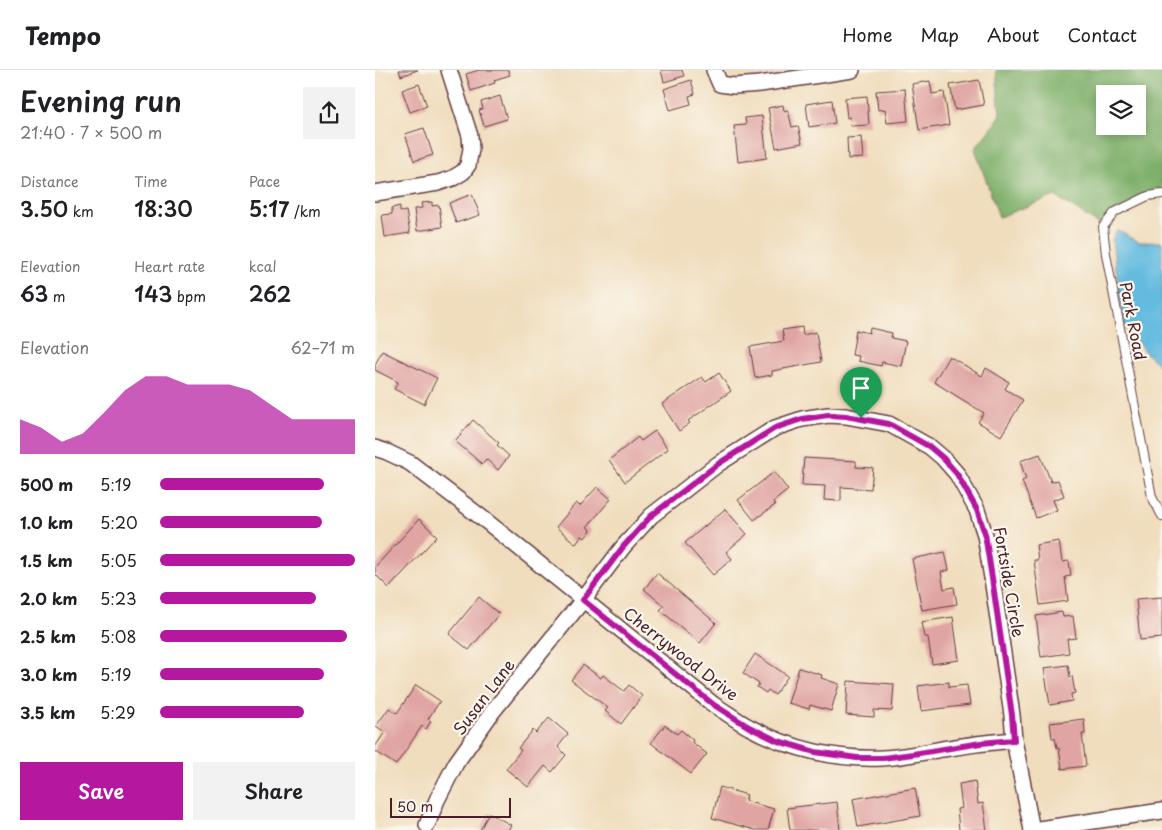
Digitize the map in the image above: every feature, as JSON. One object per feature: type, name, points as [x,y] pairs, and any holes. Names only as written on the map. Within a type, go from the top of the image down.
[{"type":"street","points":[[375,193],[438,183],[463,172],[468,165],[471,136],[449,70]]},
{"type":"street","points":[[717,77],[734,86],[760,84],[852,70]]},
{"type":"street","name":"Fortside Circle","points":[[583,600],[623,547],[651,516],[718,464],[775,428],[802,419],[828,415],[846,416],[889,424],[930,447],[943,458],[957,474],[977,510],[985,534],[1012,715],[1014,740],[1032,830]]},
{"type":"street","name":"Cherrywood Drive","points":[[375,448],[410,463],[487,521],[714,705],[749,727],[778,741],[815,752],[857,758],[883,758],[981,743],[1014,740]]},
{"type":"street","name":"Susan Lane","points":[[427,825],[437,800],[456,763],[493,710],[583,600]]},
{"type":"street","points":[[1032,830],[1162,811]]},
{"type":"lane","name":"Park Road","points":[[1162,194],[1148,196],[1115,212],[1103,227],[1108,264],[1152,497],[1162,516]]},
{"type":"green space","points":[[996,70],[1162,70],[1162,194],[1115,212],[1103,227],[1055,196],[999,217],[975,149],[1000,116]]},
{"type":"water","points":[[1117,230],[1139,242],[1162,242],[1162,368],[1145,352],[1124,324],[1112,240]]},
{"type":"building","points":[[399,70],[418,70],[401,76]]},
{"type":"building","points":[[479,70],[508,70],[510,75],[494,80],[495,83],[471,91],[466,74]]},
{"type":"building","points":[[661,70],[682,70],[684,76],[664,82]]},
{"type":"building","points":[[691,80],[695,94],[689,96],[691,104],[670,110],[664,89]]},
{"type":"building","points":[[979,80],[984,105],[955,110],[950,85]]},
{"type":"building","points":[[930,81],[932,94],[944,92],[949,125],[919,130],[912,84]]},
{"type":"building","points":[[419,84],[427,106],[410,112],[402,90]]},
{"type":"building","points":[[905,89],[908,121],[887,123],[885,109],[878,110],[876,91]]},
{"type":"building","points":[[500,96],[507,119],[484,126],[479,110],[483,109],[481,102]]},
{"type":"building","points":[[867,96],[869,125],[851,126],[850,117],[847,118],[845,98]]},
{"type":"building","points":[[832,100],[835,123],[809,127],[806,104]]},
{"type":"building","points":[[783,105],[784,111],[788,110],[792,127],[798,126],[802,143],[776,148],[768,108]]},
{"type":"building","points":[[762,116],[767,158],[738,162],[734,126],[746,125],[745,118]]},
{"type":"building","points":[[424,128],[433,155],[414,161],[405,134]]},
{"type":"building","points":[[861,137],[863,158],[848,159],[847,138]]},
{"type":"building","points":[[472,194],[480,215],[456,223],[449,203]]},
{"type":"building","points":[[432,202],[432,206],[439,205],[442,227],[417,231],[414,209],[422,208],[421,203]]},
{"type":"building","points":[[400,206],[400,212],[406,211],[410,233],[385,237],[382,215],[392,214],[392,208]]},
{"type":"building","points":[[802,327],[803,335],[816,332],[821,362],[772,371],[772,375],[755,378],[750,347],[784,341],[782,330]]},
{"type":"building","points":[[870,328],[892,333],[891,338],[906,341],[901,366],[882,362],[881,366],[858,361],[859,356],[852,355],[856,330],[869,333]]},
{"type":"building","points":[[382,351],[437,378],[424,404],[394,389],[398,382],[375,370],[375,365]]},
{"type":"building","points":[[949,356],[982,376],[986,368],[1009,382],[1005,389],[1023,400],[1001,436],[978,422],[984,413],[934,382]]},
{"type":"building","points":[[719,373],[731,391],[688,421],[690,423],[679,431],[662,404],[702,377],[706,382]]},
{"type":"building","points":[[473,420],[499,443],[497,445],[509,456],[498,470],[486,459],[482,464],[455,441]]},
{"type":"building","points":[[655,431],[668,449],[625,482],[609,460],[638,437],[641,441]]},
{"type":"building","points":[[1040,454],[1051,482],[1058,480],[1064,496],[1053,500],[1057,510],[1036,518],[1022,481],[1026,479],[1020,461]]},
{"type":"building","points":[[804,458],[856,461],[856,467],[873,468],[871,489],[841,487],[841,501],[824,500],[825,486],[802,485]]},
{"type":"building","points":[[774,472],[788,490],[773,502],[775,505],[754,520],[738,500]]},
{"type":"building","points":[[597,487],[611,499],[587,527],[591,530],[585,538],[582,536],[576,544],[556,527],[576,503],[580,506]]},
{"type":"building","points":[[725,509],[747,534],[726,552],[732,559],[713,575],[685,543]]},
{"type":"building","points":[[419,519],[437,536],[389,588],[375,574],[375,567]]},
{"type":"building","points":[[1059,541],[1062,562],[1069,561],[1071,576],[1065,577],[1068,601],[1040,605],[1034,560],[1038,560],[1036,545]]},
{"type":"building","points":[[945,552],[949,570],[941,572],[944,589],[954,587],[957,604],[922,610],[912,559]]},
{"type":"building","points":[[657,573],[716,623],[700,643],[660,610],[664,606],[644,589]]},
{"type":"building","points":[[479,597],[499,614],[469,650],[449,634]]},
{"type":"building","points":[[1162,597],[1162,638],[1140,640],[1136,599]]},
{"type":"building","points":[[1062,612],[1063,617],[1073,616],[1076,638],[1067,639],[1069,653],[1041,657],[1036,616]]},
{"type":"building","points":[[953,617],[959,660],[932,664],[928,637],[924,637],[921,622]]},
{"type":"building","points":[[755,654],[788,676],[775,695],[768,690],[766,693],[757,687],[759,684],[743,673]]},
{"type":"building","points":[[583,665],[601,678],[603,675],[624,691],[629,685],[642,696],[621,724],[605,711],[608,708],[571,680]]},
{"type":"building","points":[[1068,665],[1075,693],[1071,694],[1072,701],[1050,705],[1044,668]]},
{"type":"building","points":[[799,668],[822,675],[821,678],[839,684],[831,711],[810,705],[809,709],[788,703]]},
{"type":"building","points":[[848,681],[894,684],[892,711],[874,710],[874,717],[846,715]]},
{"type":"building","points":[[949,682],[949,687],[967,685],[970,705],[921,711],[918,686]]},
{"type":"building","points":[[416,685],[440,701],[428,719],[431,721],[426,729],[422,726],[396,765],[375,751],[375,747],[385,732],[376,726],[389,708],[397,713]]},
{"type":"building","points":[[549,718],[568,734],[558,747],[566,755],[552,772],[545,766],[528,787],[506,769],[521,750],[518,748],[533,730],[536,733]]},
{"type":"building","points":[[1084,719],[1085,734],[1082,734],[1086,766],[1062,769],[1059,748],[1057,748],[1055,738],[1052,738],[1050,723]]},
{"type":"building","points":[[665,725],[677,734],[681,730],[707,754],[691,774],[651,743]]},
{"type":"building","points":[[975,781],[978,804],[983,803],[987,830],[959,830],[957,809],[962,808],[959,784]]},
{"type":"building","points":[[720,787],[747,795],[745,801],[774,809],[768,830],[755,830],[712,818]]},
{"type":"building","points":[[915,788],[920,816],[858,827],[853,799]]},
{"type":"building","points":[[837,802],[840,830],[790,830],[787,808]]},
{"type":"building","points":[[489,813],[511,825],[508,830],[480,830]]},
{"type":"route","points":[[828,415],[861,418],[889,424],[930,447],[957,474],[977,510],[985,534],[1012,715],[1014,740],[981,743],[883,758],[857,758],[815,752],[778,741],[749,727],[714,705],[583,600],[623,547],[651,516],[718,464],[775,428],[802,419],[828,415]]}]
